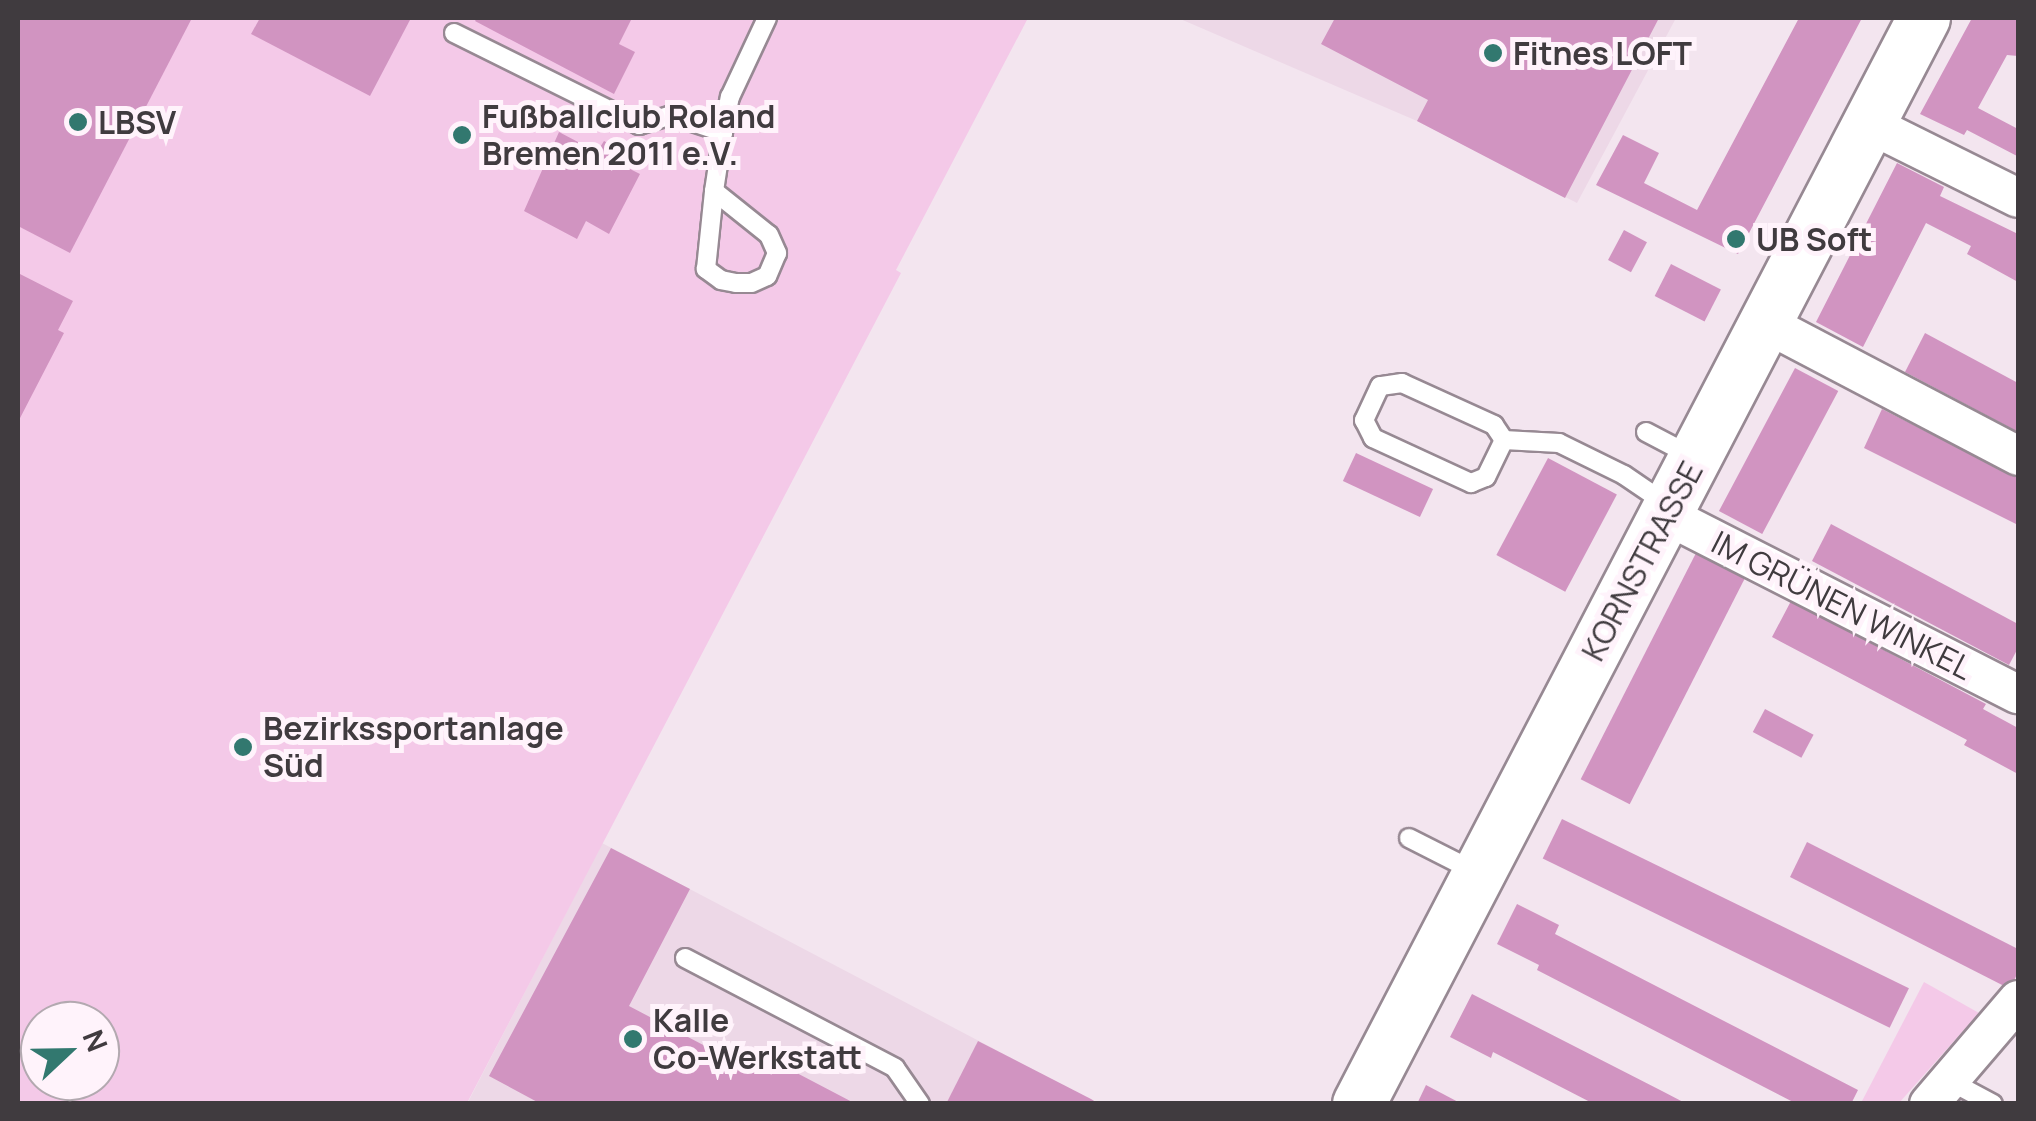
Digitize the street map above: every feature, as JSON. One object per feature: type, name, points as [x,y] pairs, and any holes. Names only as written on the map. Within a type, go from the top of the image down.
[{"type":"street","name":"KORNSTRASSE","points":[[1359,1104],[1924,18]]},
{"type":"street","points":[[1869,124],[2010,194]]},
{"type":"street","points":[[1765,324],[2018,456]]},
{"type":"street","name":"IM GRÜNEN WINKEL","points":[[1668,511],[2018,694]]},
{"type":"street","points":[[1939,1092],[2018,1000]]},
{"type":"lane","points":[[714,191],[770,234],[777,252],[768,276],[752,283],[736,283],[721,280],[706,268],[714,191],[722,132],[730,97],[767,18]]},
{"type":"lane","points":[[454,33],[639,125],[671,115],[722,132]]},
{"type":"lane","points":[[1402,382],[1494,425],[1504,440],[1486,477],[1472,483],[1373,438],[1364,420],[1380,386],[1402,382]]},
{"type":"lane","points":[[1646,432],[1695,458]]},
{"type":"lane","points":[[1504,440],[1559,443],[1624,475],[1668,511]]},
{"type":"lane","points":[[1409,838],[1479,874]]},
{"type":"lane","points":[[685,958],[895,1068],[920,1104]]},
{"type":"lane","points":[[1939,1092],[1993,1104]]},
{"type":"shaded area","name":"Bezirkssportanlage Süd","points":[[18,18],[1028,18],[896,270],[901,273],[467,1103],[18,1103]]},
{"type":"shaded area","points":[[1178,18],[1676,18],[1577,203],[1417,121]]},
{"type":"shaded area","points":[[602,843],[1097,1103],[467,1104]]},
{"type":"shaded area","points":[[1924,982],[1979,1013],[1899,1103],[1861,1103]]},
{"type":"building","name":"LBSV","points":[[18,18],[192,18],[70,253],[18,226]]},
{"type":"building","points":[[260,18],[411,18],[370,96],[251,34]]},
{"type":"building","points":[[632,18],[619,44],[635,52],[614,94],[475,21]]},
{"type":"building","points":[[1335,18],[1659,18],[1565,198],[1417,121],[1428,100],[1321,44]]},
{"type":"building","points":[[1799,18],[1862,18],[1738,254],[1596,185],[1623,135],[1659,153],[1644,183],[1697,210]]},
{"type":"building","points":[[1972,18],[2018,18],[2018,56],[2007,55],[1978,108],[2018,129],[2018,163],[2017,156],[1967,130],[1964,135],[1920,114]]},
{"type":"building","points":[[559,132],[597,152],[604,141],[617,148],[612,160],[640,174],[609,234],[586,221],[577,239],[524,211]]},
{"type":"building","points":[[1897,163],[1944,187],[1940,196],[2018,234],[2018,282],[1967,254],[1971,246],[1926,223],[1863,347],[1816,322]]},
{"type":"building","points":[[1624,230],[1647,242],[1631,272],[1608,260]]},
{"type":"building","points":[[1671,264],[1721,289],[1705,321],[1655,296]]},
{"type":"building","points":[[18,273],[73,301],[58,330],[64,333],[18,422]]},
{"type":"building","points":[[1925,333],[2018,383],[2018,432],[1905,372]]},
{"type":"building","points":[[1795,368],[1838,391],[1762,534],[1719,511]]},
{"type":"building","points":[[1882,409],[2018,478],[2018,525],[1864,448]]},
{"type":"building","points":[[1356,453],[1433,489],[1420,517],[1343,481]]},
{"type":"building","points":[[1548,458],[1617,495],[1565,592],[1496,555]]},
{"type":"building","points":[[1831,524],[2018,624],[2018,648],[2009,665],[1812,561]]},
{"type":"building","points":[[1696,553],[1745,578],[1630,804],[1581,779]]},
{"type":"building","points":[[1791,601],[1986,704],[1983,709],[2018,728],[2018,774],[1964,745],[1967,740],[1772,637]]},
{"type":"building","points":[[1765,709],[1814,735],[1801,758],[1753,732]]},
{"type":"building","points":[[1562,819],[1909,988],[1890,1028],[1543,859]]},
{"type":"building","points":[[1807,842],[2018,949],[2018,972],[2010,989],[1790,877]]},
{"type":"building","points":[[611,848],[690,889],[629,1006],[747,1068],[755,1051],[856,1104],[541,1104],[489,1076]]},
{"type":"building","points":[[1517,904],[1559,925],[1555,934],[1858,1090],[1851,1104],[1797,1104],[1537,970],[1539,965],[1497,944]]},
{"type":"building","points":[[1472,994],[1687,1104],[1594,1104],[1493,1052],[1491,1058],[1450,1037]]},
{"type":"building","points":[[978,1041],[1091,1099],[1099,1104],[946,1104]]},
{"type":"building","points":[[1426,1085],[1462,1104],[1417,1104]]},
{"type":"place","name":"Fitnes LOFT","points":[[1493,53]]},
{"type":"place","name":"LBSV","points":[[78,122]]},
{"type":"place","name":"Fußballclub Roland Bremen 2011 e.V.","points":[[462,135]]},
{"type":"place","name":"UB Soft","points":[[1736,239]]},
{"type":"place","name":"Bezirkssportanlage Süd","points":[[243,747]]},
{"type":"place","name":"Kalle Co-Werkstatt","points":[[633,1039]]}]
